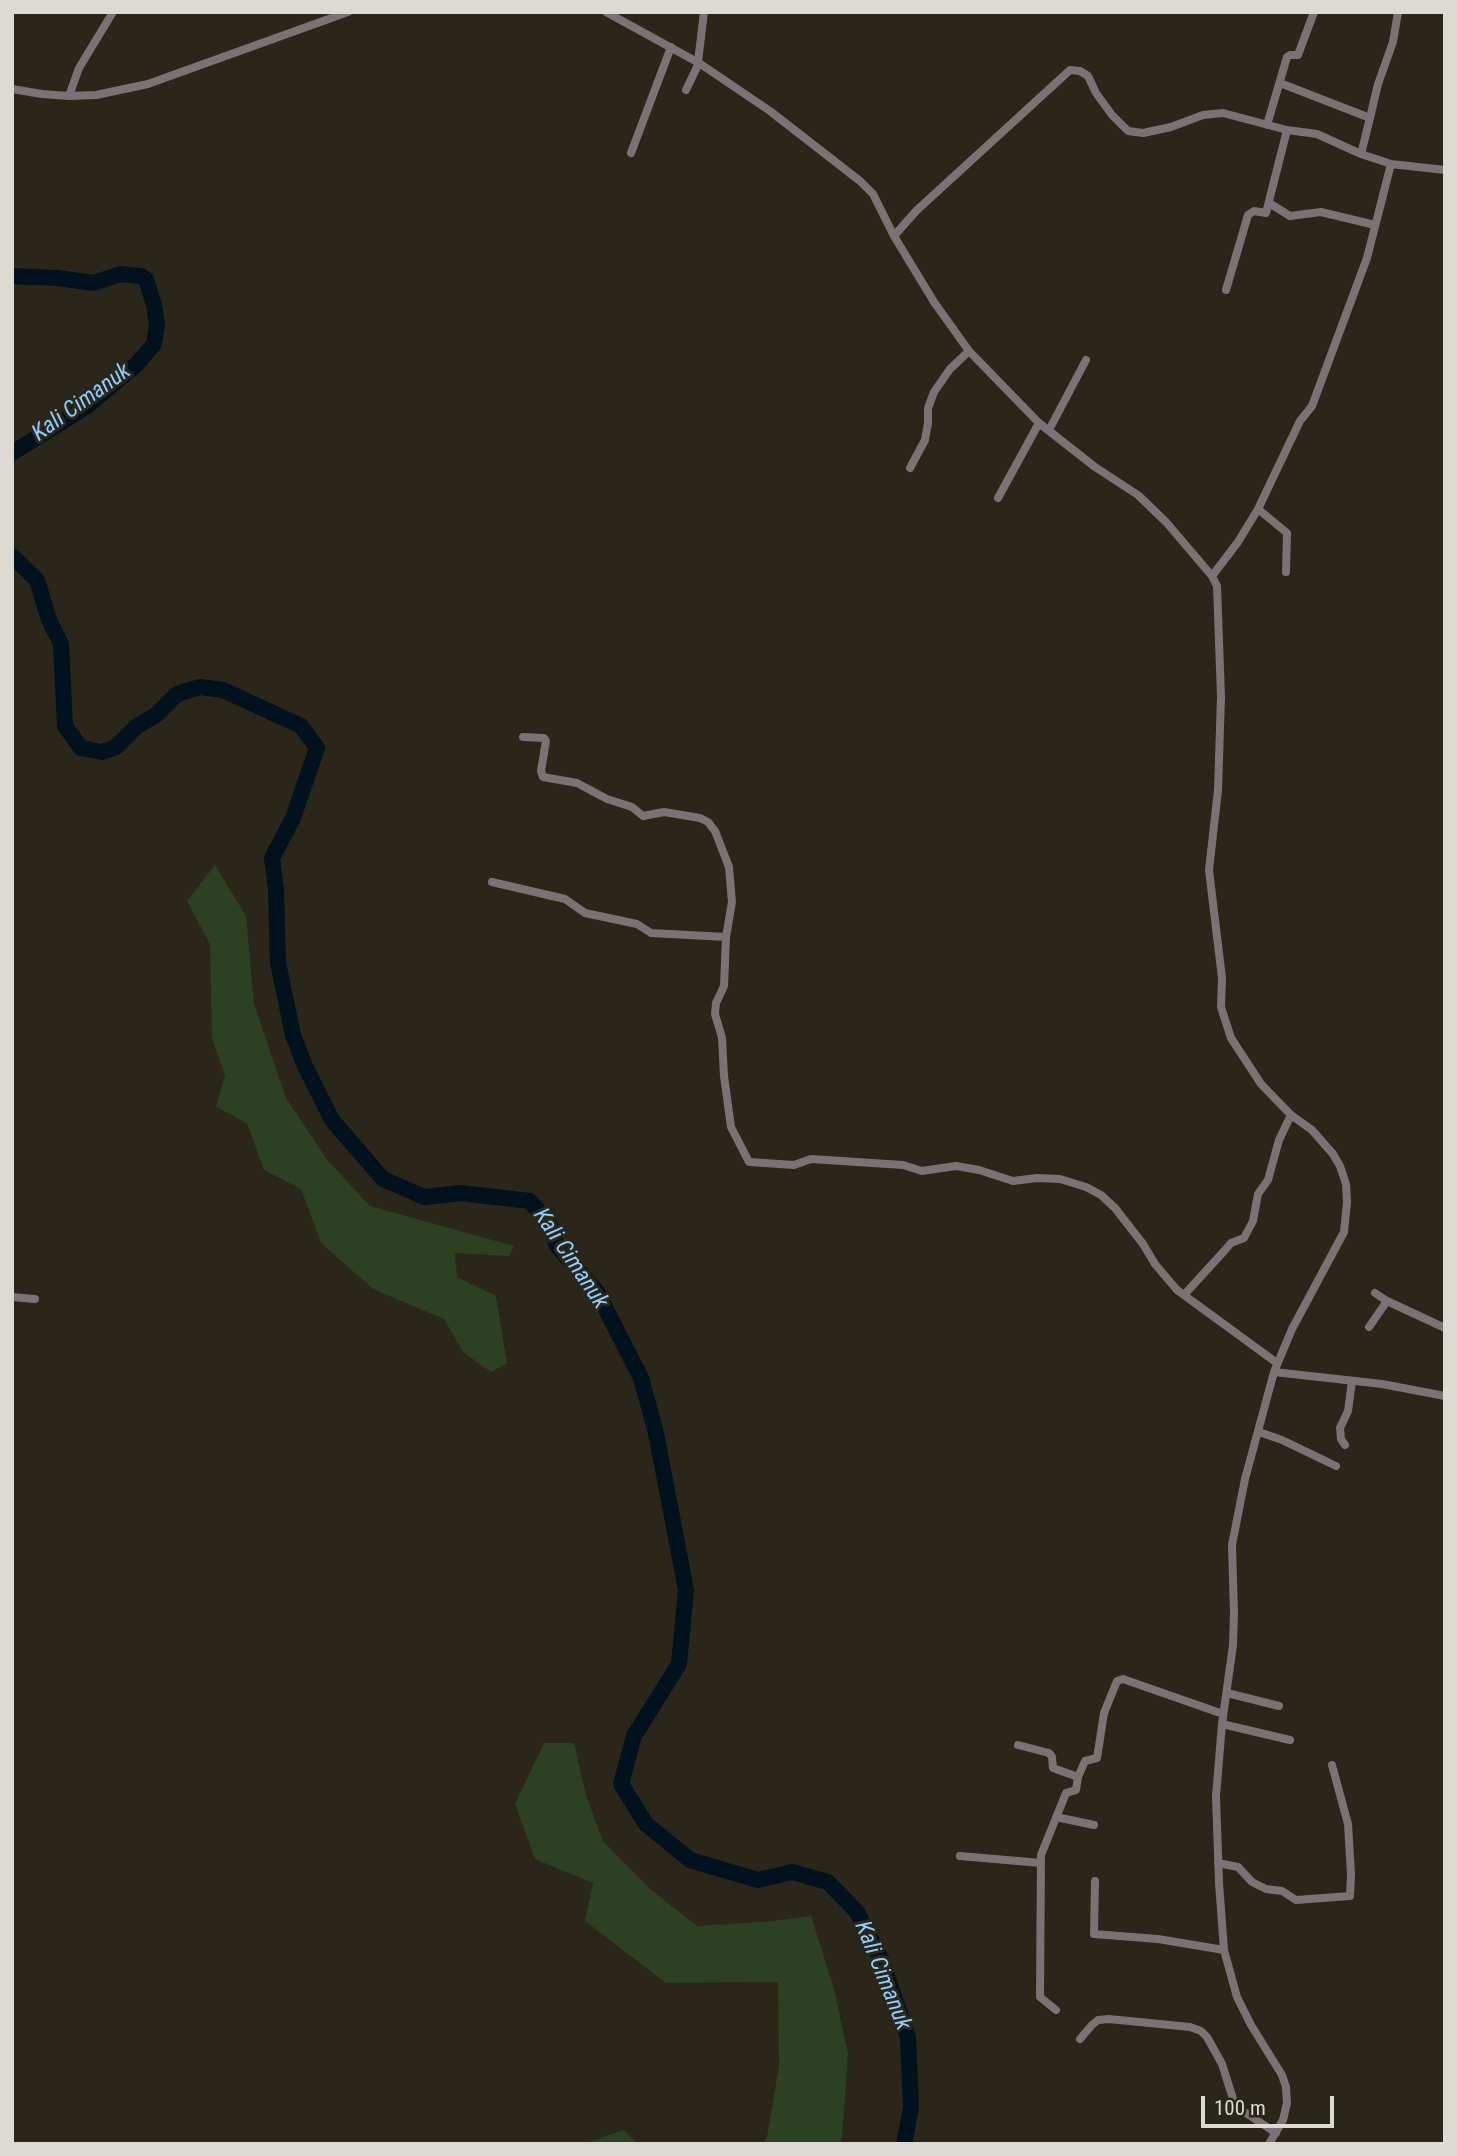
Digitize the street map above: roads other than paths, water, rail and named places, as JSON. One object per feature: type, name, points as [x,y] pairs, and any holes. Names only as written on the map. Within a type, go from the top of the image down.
[{"type":"street","points":[[69,96],[79,68],[113,12]]},
{"type":"street","points":[[12,89],[69,96],[96,95],[148,84],[348,12]]},
{"type":"street","points":[[606,12],[716,74],[770,111],[860,181],[873,194],[894,236],[934,302],[969,351],[1039,423],[1095,467],[1138,495],[1166,523],[1212,576],[1217,586],[1222,697],[1209,870],[1222,978],[1221,1007],[1231,1038],[1261,1084],[1325,1143],[1340,1166],[1346,1184],[1347,1218],[1344,1232],[1292,1329],[1275,1368],[1245,1479],[1232,1545],[1234,1613],[1216,1796],[1218,1863],[1224,1950],[1237,1997],[1282,2075],[1286,2087],[1287,2103],[1283,2120],[1269,2144]]},
{"type":"street","points":[[686,90],[701,65],[704,12]]},
{"type":"street","points":[[1266,125],[1287,57],[1298,55],[1314,12]]},
{"type":"street","points":[[1361,154],[1378,84],[1393,42],[1398,12]]},
{"type":"street","points":[[631,153],[671,47]]},
{"type":"street","points":[[894,236],[916,211],[1070,70],[1080,71],[1088,76],[1096,93],[1128,131],[1143,133],[1171,127],[1203,115],[1223,113],[1331,139],[1361,154],[1391,164],[1445,170]]},
{"type":"street","points":[[1280,83],[1370,118]]},
{"type":"street","points":[[1226,290],[1248,215],[1254,211],[1265,214],[1287,130]]},
{"type":"street","points":[[1212,576],[1238,542],[1258,509],[1300,421],[1314,400],[1367,258],[1391,164]]},
{"type":"street","points":[[1269,203],[1290,216],[1321,212],[1376,225]]},
{"type":"street","points":[[910,468],[925,440],[928,408],[934,391],[950,369],[969,351]]},
{"type":"street","points":[[1049,430],[1086,360]]},
{"type":"street","points":[[998,498],[1039,423]]},
{"type":"street","points":[[1258,509],[1287,533],[1286,572]]},
{"type":"street","points":[[523,737],[546,740],[541,771],[543,777],[577,783],[607,799],[632,807],[643,816],[673,813],[708,822],[715,831],[729,867],[732,902],[726,937],[724,986],[714,1010],[722,1038],[731,1126],[749,1162],[794,1165],[811,1159],[908,1166],[928,1171],[947,1166],[966,1167],[1013,1181],[1060,1179],[1086,1187],[1101,1195],[1115,1208],[1161,1272],[1184,1295],[1275,1368],[1445,1396]]},
{"type":"street","points":[[492,882],[565,899],[584,913],[637,924],[651,933],[726,937]]},
{"type":"street","points":[[1184,1295],[1231,1243],[1244,1238],[1253,1221],[1258,1194],[1268,1180],[1279,1140],[1292,1115]]},
{"type":"street","points":[[1375,1293],[1445,1328]]},
{"type":"street","points":[[12,1297],[35,1300]]},
{"type":"street","points":[[1369,1327],[1387,1301]]},
{"type":"street","points":[[1345,1444],[1340,1428],[1348,1411],[1352,1381]]},
{"type":"street","points":[[1259,1432],[1303,1449],[1336,1466]]},
{"type":"street","points":[[1056,2010],[1040,1997],[1042,1849],[1066,1793],[1076,1790],[1085,1760],[1097,1758],[1104,1713],[1119,1679],[1222,1719],[1290,1740]]},
{"type":"street","points":[[1227,1693],[1279,1706]]},
{"type":"street","points":[[1018,1745],[1049,1753],[1053,1768],[1078,1777]]},
{"type":"street","points":[[1218,1863],[1238,1867],[1252,1882],[1266,1889],[1282,1891],[1296,1900],[1350,1896],[1348,1824],[1332,1765]]},
{"type":"street","points":[[1056,1817],[1094,1825]]},
{"type":"street","points":[[960,1856],[1041,1863]]},
{"type":"street","points":[[1095,1881],[1094,1934],[1158,1939],[1224,1950]]},
{"type":"street","points":[[1080,2039],[1098,2020],[1109,2019],[1190,2026],[1201,2031],[1222,2064],[1234,2102],[1276,2133]]},
{"type":"waterway","name":"Kali Cimanuk","points":[[12,276],[94,283],[120,274],[141,276],[146,279],[157,325],[154,344],[136,365],[86,407],[12,453]]},
{"type":"waterway","name":"Kali Cimanuk","points":[[12,556],[37,580],[49,620],[61,644],[65,726],[81,748],[102,752],[116,747],[177,694],[200,687],[223,690],[301,726],[317,748],[293,818],[272,858],[276,889],[278,963],[293,1035],[305,1066],[332,1120],[383,1179],[424,1197],[461,1193],[530,1201],[549,1223],[557,1246],[597,1292],[641,1378],[656,1433],[686,1590],[679,1664],[634,1736],[621,1784],[646,1824],[690,1860],[758,1880],[792,1872],[828,1882],[857,1912],[882,1961],[908,2038],[911,2108],[904,2144]]}]
